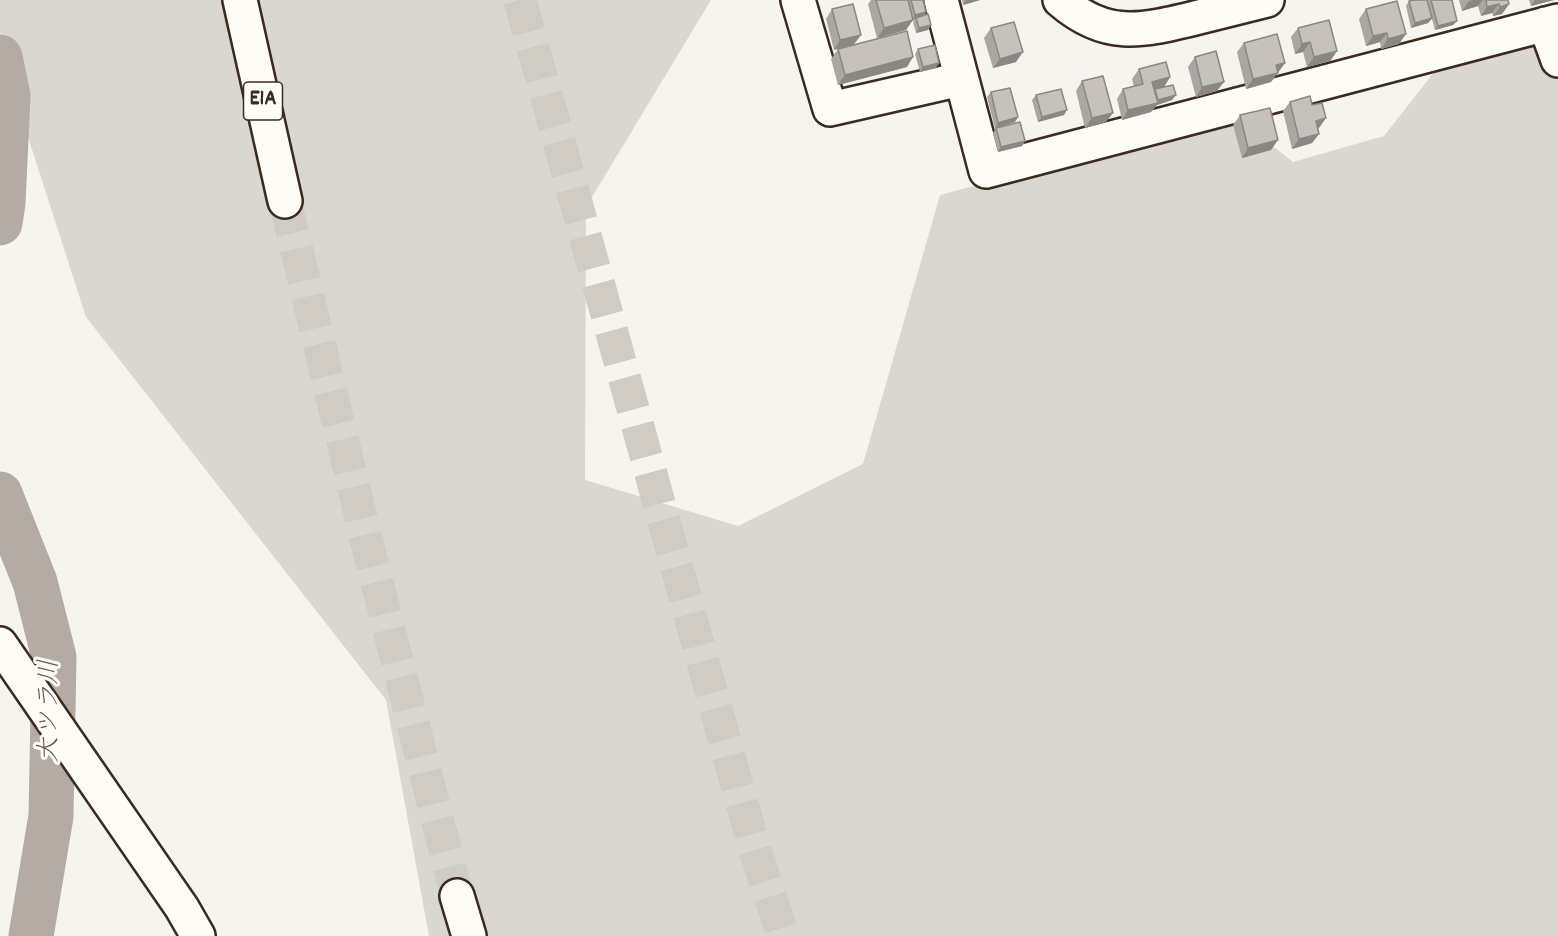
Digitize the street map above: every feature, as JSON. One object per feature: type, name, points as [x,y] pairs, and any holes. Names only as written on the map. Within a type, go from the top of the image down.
[{"type":"main road","name":"E1A","points":[[240,0],[285,201]]},
{"type":"main road","points":[[798,0],[830,110],[961,79]]},
{"type":"main road","points":[[940,0],[986,171],[1552,23],[1558,60]]},
{"type":"main road","points":[[1060,0],[1074,12],[1090,21],[1129,30],[1151,29],[1267,0]]},
{"type":"main road","points":[[5,652],[182,908],[198,936]]},
{"type":"main road","points":[[457,896],[469,936]]},
{"type":"shaded area","points":[[0,0],[711,0],[586,207],[585,480],[738,526],[863,464],[940,195],[1235,116],[1293,162],[1384,136],[1446,57],[1558,29],[1558,936],[429,936],[386,700],[86,317],[29,140],[0,32]]},
{"type":"building","points":[[876,0],[908,0],[913,20],[884,28]]},
{"type":"building","points":[[911,0],[923,0],[926,12],[915,15]]},
{"type":"building","points":[[1427,0],[1432,18],[1415,23],[1409,1]]},
{"type":"building","points":[[1431,0],[1452,0],[1457,21],[1438,26]]},
{"type":"building","points":[[1486,0],[1508,0],[1509,4],[1487,7]]},
{"type":"building","points":[[1397,1],[1406,34],[1388,39],[1387,33],[1373,36],[1366,9]]},
{"type":"building","points":[[853,4],[861,35],[840,40],[832,9]]},
{"type":"building","points":[[928,14],[931,25],[919,28],[916,18]]},
{"type":"building","points":[[1329,20],[1337,51],[1314,57],[1310,42],[1302,44],[1298,28]]},
{"type":"building","points":[[1014,22],[1023,52],[1000,59],[991,28]]},
{"type":"building","points":[[907,31],[913,57],[845,75],[838,49]]},
{"type":"building","points":[[1277,34],[1285,63],[1276,65],[1278,73],[1253,79],[1244,43]]},
{"type":"building","points":[[935,45],[939,63],[923,67],[918,49]]},
{"type":"building","points":[[1216,51],[1224,82],[1202,87],[1195,57]]},
{"type":"building","points":[[1166,62],[1170,77],[1152,82],[1158,103],[1128,110],[1123,89],[1143,84],[1139,69]]},
{"type":"building","points":[[1103,76],[1113,113],[1092,118],[1082,81]]},
{"type":"building","points":[[1173,85],[1176,95],[1158,100],[1155,89]]},
{"type":"building","points":[[1010,88],[1018,117],[998,123],[991,92]]},
{"type":"building","points":[[1061,89],[1067,110],[1042,117],[1036,95]]},
{"type":"building","points":[[1310,96],[1312,105],[1322,103],[1326,118],[1316,121],[1319,134],[1299,139],[1290,102]]},
{"type":"building","points":[[1270,108],[1278,140],[1248,148],[1240,115]]},
{"type":"building","points":[[1020,122],[1025,141],[1001,147],[996,128]]},
{"type":"waterway","name":"大ツラ川","points":[[0,57],[8,96],[0,223]]},
{"type":"waterway","name":"大ツラ川","points":[[0,494],[35,582],[54,657],[51,816],[31,936]]},
{"type":"tunnel","points":[[520,0],[753,843],[783,936]]},
{"type":"tunnel","points":[[285,201],[369,551],[457,896]]}]
